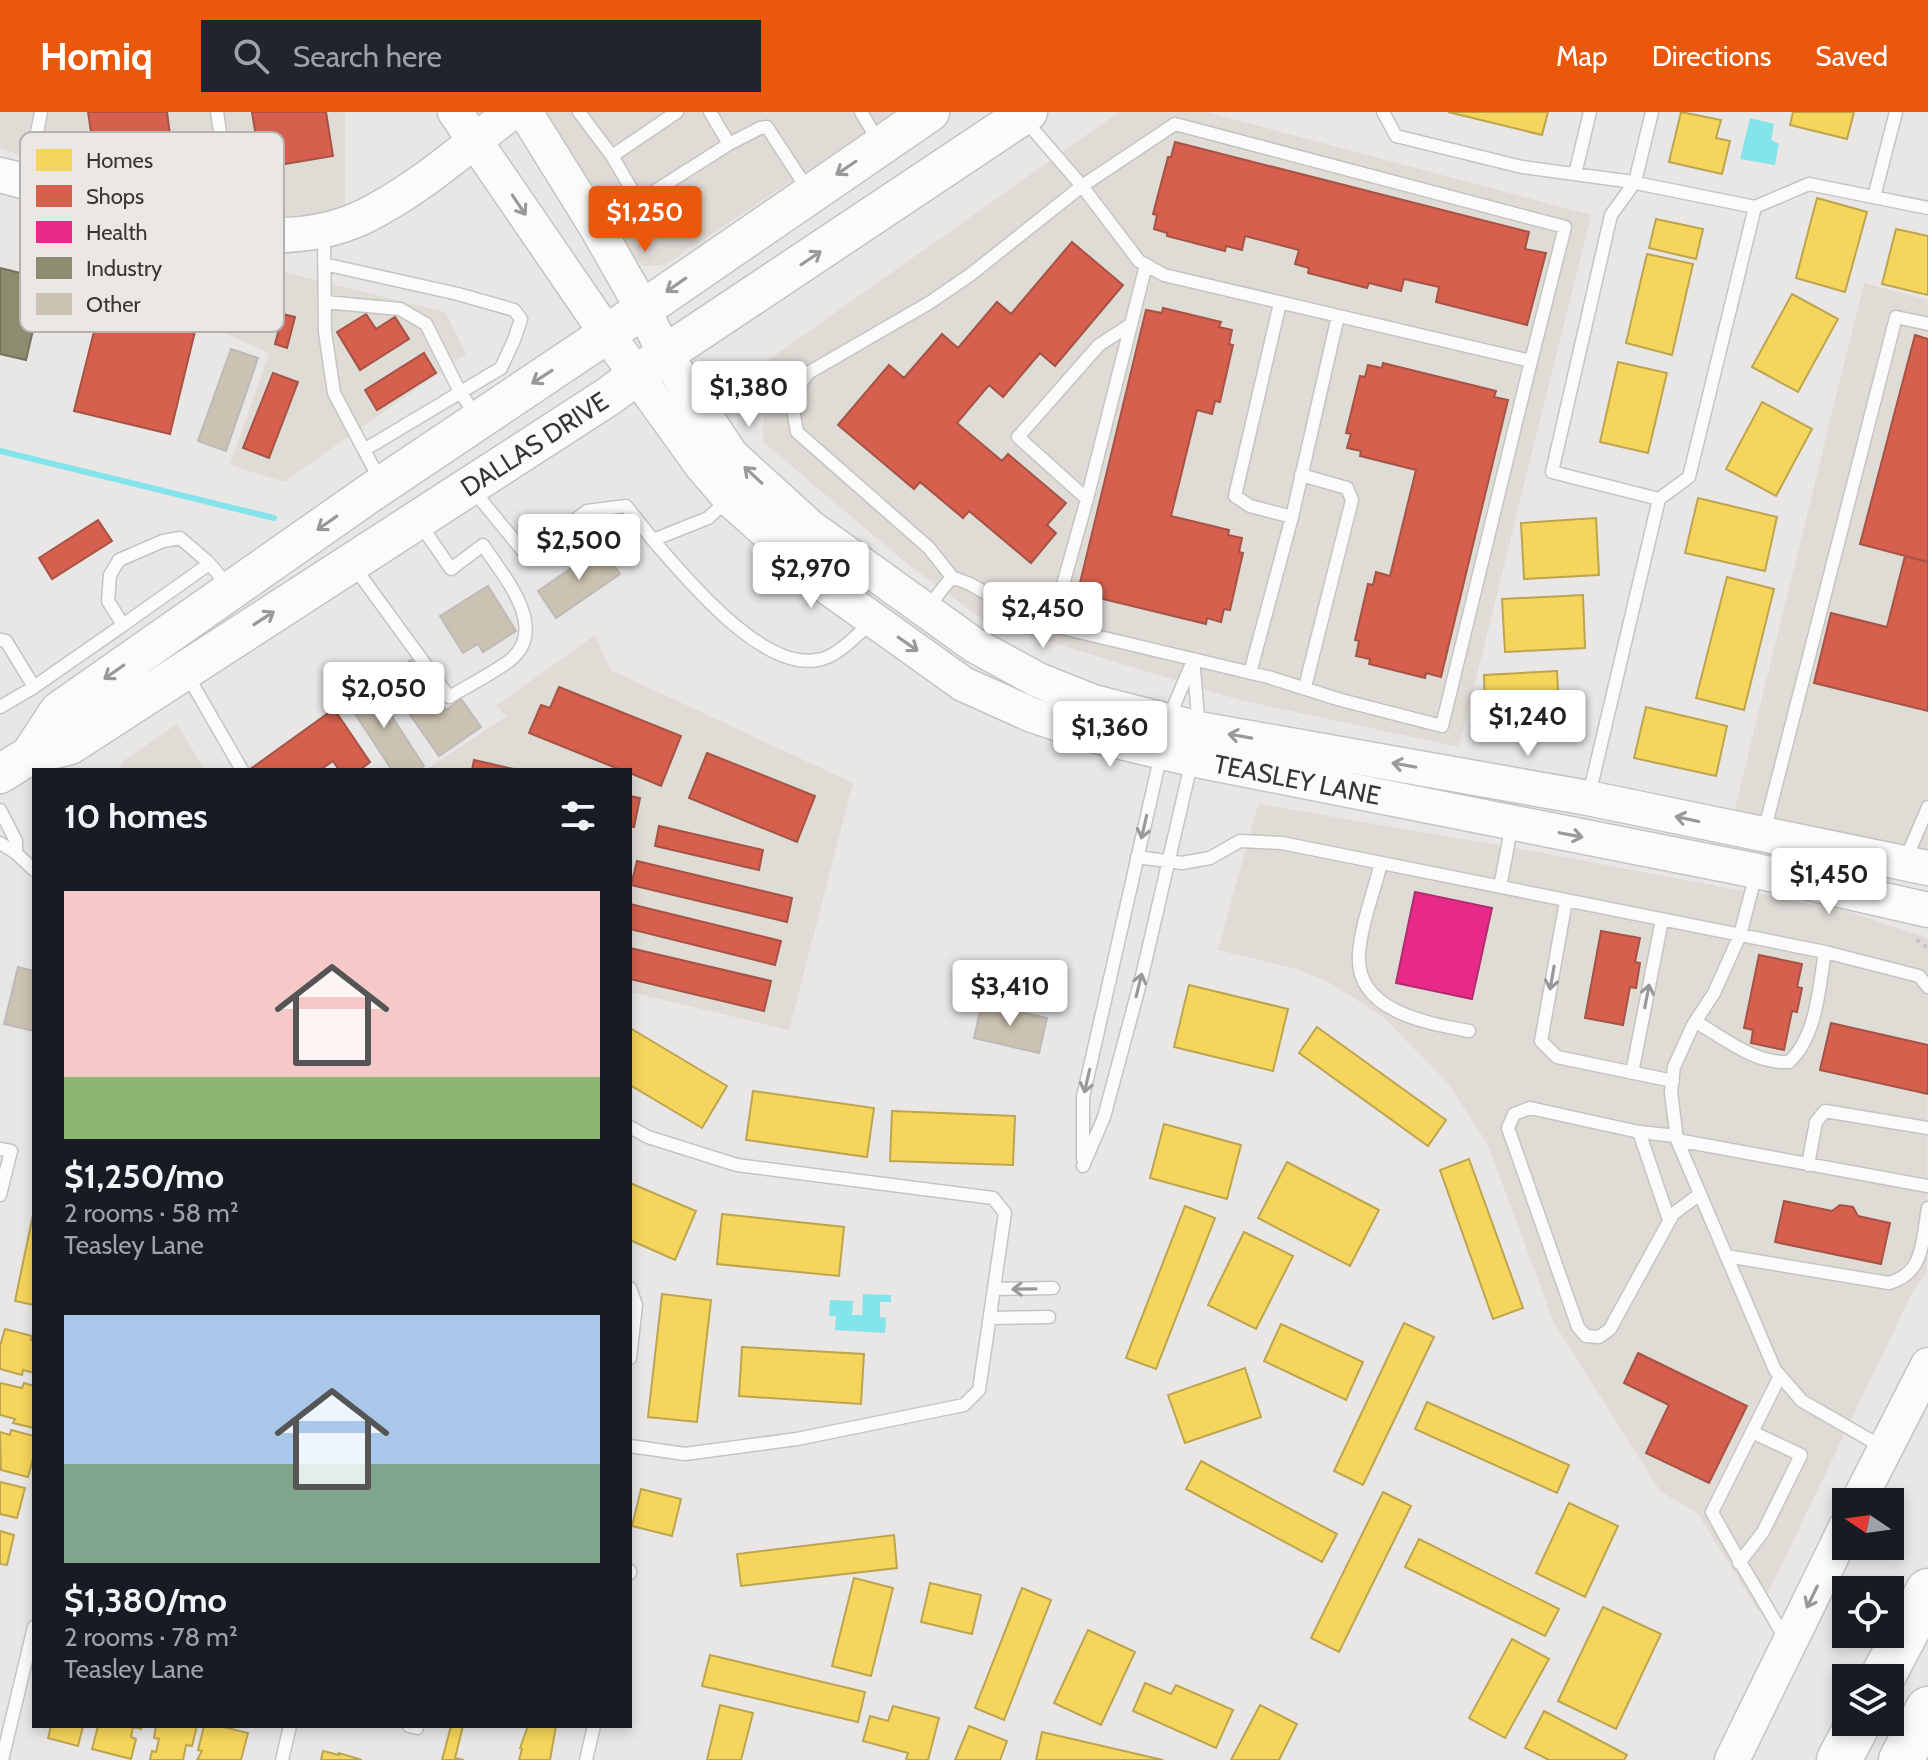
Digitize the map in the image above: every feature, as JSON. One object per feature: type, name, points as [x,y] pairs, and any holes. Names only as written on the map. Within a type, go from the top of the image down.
[{"type":"highway","points":[[1889,1664],[1928,1591]]},
{"type":"highway","points":[[1901,1760],[1928,1709]]},
{"type":"highway","points":[[1839,1760],[1852,1736]]},
{"type":"main road","name":"TEASLEY LANE","points":[[455,112],[607,334],[650,364],[731,455],[804,523],[974,645],[1038,680],[1180,740],[1512,823],[1757,871],[1922,925]]},
{"type":"main road","name":"DALLAS DRIVE","points":[[15,764],[59,711],[216,587],[382,485],[469,406],[607,334],[930,112]]},
{"type":"main road","name":"DALLAS DRIVE","points":[[15,764],[70,745],[609,396],[650,364],[1023,113]]},
{"type":"main road","points":[[284,241],[324,247],[360,219],[396,200],[475,140],[529,117]]},
{"type":"main road","name":"TEASLEY LANE","points":[[529,117],[643,309],[650,364],[702,466],[729,499],[829,588],[963,684],[1032,715],[1096,736],[1180,740],[1588,798],[1917,865]]},
{"type":"main road","points":[[216,587],[228,642]]},
{"type":"main road","points":[[1757,871],[1763,835]]},
{"type":"main road","points":[[1865,1488],[1928,1365]]},
{"type":"main road","points":[[1732,1760],[1832,1556]]},
{"type":"lane","points":[[33,132],[41,112]]},
{"type":"lane","points":[[217,112],[220,132]]},
{"type":"lane","points":[[579,112],[612,156],[638,200]]},
{"type":"lane","points":[[612,156],[677,112]]},
{"type":"lane","points":[[710,112],[729,144]]},
{"type":"lane","points":[[861,112],[881,145]]},
{"type":"lane","points":[[1383,112],[1396,136],[1522,167],[1635,182],[1755,207],[1809,184],[1928,208]]},
{"type":"lane","points":[[1575,174],[1590,112]]},
{"type":"lane","points":[[1652,112],[1635,182],[1611,215],[1552,472],[1659,499]]},
{"type":"lane","points":[[1874,197],[1896,112]]},
{"type":"lane","points":[[1023,113],[1139,261],[1164,275],[1531,361]]},
{"type":"lane","points":[[1175,124],[1565,227],[1531,361],[1442,726],[1341,700],[1305,687],[1052,624],[1010,607],[952,577],[929,548],[797,432],[791,398],[808,373],[929,303],[970,275],[1082,186],[1175,124]]},
{"type":"lane","points":[[597,228],[729,144],[760,128],[767,127],[809,193]]},
{"type":"lane","points":[[1588,798],[1659,499],[1689,477],[1755,207]]},
{"type":"lane","points":[[364,450],[469,406],[501,368],[521,319],[514,310],[458,294],[324,247],[325,332],[334,393],[382,485]]},
{"type":"lane","points":[[1052,624],[1146,265]]},
{"type":"lane","points":[[325,302],[400,309],[426,324],[469,406]]},
{"type":"lane","points":[[1280,303],[1235,496],[1250,506],[1292,517]]},
{"type":"lane","points":[[1250,673],[1292,517],[1338,316]]},
{"type":"lane","points":[[1763,835],[1896,317],[1928,324]]},
{"type":"lane","points":[[1087,499],[1018,437],[1099,345],[1130,325]]},
{"type":"lane","points":[[1301,475],[1347,488],[1352,500],[1305,687]]},
{"type":"lane","points":[[469,485],[527,556],[587,511],[626,506],[704,599],[732,623],[774,651],[797,661],[833,655],[875,620]]},
{"type":"lane","points":[[653,540],[708,518],[729,499]]},
{"type":"lane","points":[[417,519],[451,569],[506,530]]},
{"type":"lane","points":[[0,707],[123,625],[216,587],[180,538],[163,541],[119,560],[110,575],[108,601],[123,625]]},
{"type":"lane","points":[[350,562],[449,697],[512,659],[524,640],[525,616],[517,595],[483,545]]},
{"type":"lane","points":[[925,610],[952,577]]},
{"type":"lane","points":[[0,640],[6,641],[34,687]]},
{"type":"lane","points":[[1193,659],[1180,740],[1137,857],[1083,1097],[1083,1166],[1104,1117],[1168,862],[1180,740],[1193,659]]},
{"type":"lane","points":[[184,670],[241,768]]},
{"type":"lane","points":[[1917,865],[1928,808]]},
{"type":"lane","points":[[0,810],[16,841],[16,853]]},
{"type":"lane","points":[[1500,887],[1512,823]]},
{"type":"lane","points":[[1137,857],[1182,863],[1210,858],[1240,841],[1282,843],[1825,952],[1919,976],[1928,987]]},
{"type":"lane","points":[[0,843],[32,868]]},
{"type":"lane","points":[[1381,863],[1359,952],[1359,971],[1364,987],[1386,1006],[1423,1022],[1469,1031]]},
{"type":"lane","points":[[1757,871],[1740,935],[1714,993],[1674,1067],[1671,1092],[1677,1138],[1775,1370],[1802,1401],[1884,1448]]},
{"type":"lane","points":[[1566,901],[1541,1041],[1557,1057],[1673,1081]]},
{"type":"lane","points":[[1632,1073],[1662,920]]},
{"type":"lane","points":[[1696,1022],[1748,1053],[1769,1061],[1789,1062],[1798,1054],[1815,1011],[1825,952]]},
{"type":"lane","points":[[1700,1194],[1680,1206],[1669,1220],[1610,1329],[1599,1337],[1586,1336],[1578,1327],[1508,1128],[1514,1114],[1530,1108],[1639,1132],[1928,1186]]},
{"type":"lane","points":[[1808,1165],[1816,1122],[1825,1111],[1928,1128]]},
{"type":"lane","points":[[632,1128],[648,1137],[737,1165],[993,1198],[1005,1213],[979,1390],[964,1405],[797,1439],[685,1454],[632,1446]]},
{"type":"lane","points":[[1639,1132],[1669,1220]]},
{"type":"lane","points":[[0,1149],[11,1151],[0,1195]]},
{"type":"lane","points":[[1726,1256],[1889,1283],[1903,1279],[1913,1271],[1928,1208]]},
{"type":"lane","points":[[995,1289],[1053,1288]]},
{"type":"lane","points":[[632,1294],[636,1305],[632,1340]]},
{"type":"lane","points":[[991,1318],[1049,1317]]},
{"type":"lane","points":[[1780,1376],[1712,1512],[1789,1645]]},
{"type":"lane","points":[[1739,1563],[1763,1532],[1801,1455],[1752,1432]]},
{"type":"lane","points":[[2,1760],[32,1639]]},
{"type":"lane","points":[[282,1760],[290,1728]]},
{"type":"lane","points":[[586,1760],[594,1728]]},
{"type":"path","points":[[1922,925],[1920,945],[1928,947]]},
{"type":"shaded area","points":[[0,112],[345,112],[345,205],[323,215],[284,216],[284,132],[20,132],[20,154],[0,149]]},
{"type":"shaded area","points":[[534,112],[895,112],[665,265],[643,266],[629,251]]},
{"type":"shaded area","points":[[1119,112],[1207,112],[1591,215],[1459,747],[1240,700],[988,623],[911,567],[763,442],[764,363]]},
{"type":"shaded area","points":[[284,272],[445,312],[466,354],[284,482],[230,465],[269,353],[225,333],[284,332]]},
{"type":"shaded area","points":[[1864,283],[1928,300],[1928,852],[1734,812]]},
{"type":"shaded area","points":[[595,635],[611,670],[853,783],[789,1030],[632,992],[632,768],[428,768],[507,716],[496,706]]},
{"type":"shaded area","points":[[177,724],[204,768],[120,768],[122,762]]},
{"type":"shaded area","points":[[1258,804],[1543,853],[1843,910],[1928,938],[1927,1271],[1913,1291],[1759,1612],[1698,1514],[1660,1491],[1554,1323],[1488,1145],[1448,1083],[1382,1016],[1330,983],[1300,970],[1218,950]]},
{"type":"water","points":[[1750,118],[1774,124],[1771,140],[1779,144],[1775,165],[1740,159]]},
{"type":"water","points":[[863,1294],[891,1295],[891,1302],[880,1302],[880,1317],[886,1318],[885,1333],[835,1330],[836,1316],[829,1316],[830,1300],[853,1301],[852,1315],[862,1315]]},
{"type":"building: Homes","points":[[1448,112],[1548,112],[1542,135]]},
{"type":"building: Homes","points":[[1681,112],[1721,120],[1716,138],[1730,141],[1722,174],[1669,162]]},
{"type":"building: Homes","points":[[1793,112],[1854,112],[1847,139],[1790,125]]},
{"type":"building: Homes","points":[[1817,198],[1867,212],[1845,292],[1796,278]]},
{"type":"building: Homes","points":[[1656,219],[1703,229],[1696,259],[1649,248]]},
{"type":"building: Homes","points":[[1896,229],[1928,236],[1928,295],[1882,284]]},
{"type":"building: Homes","points":[[1647,254],[1693,264],[1672,355],[1626,343]]},
{"type":"building: Homes","points":[[1792,294],[1838,319],[1798,392],[1752,367]]},
{"type":"building: Homes","points":[[1618,362],[1667,373],[1648,453],[1600,442]]},
{"type":"building: Homes","points":[[1762,402],[1812,429],[1776,496],[1726,469]]},
{"type":"building: Homes","points":[[1698,498],[1777,517],[1765,571],[1685,553]]},
{"type":"building: Homes","points":[[1596,518],[1599,575],[1524,579],[1521,523]]},
{"type":"building: Homes","points":[[1727,577],[1774,589],[1744,710],[1696,698]]},
{"type":"building: Homes","points":[[1583,595],[1585,648],[1505,652],[1502,599]]},
{"type":"building: Homes","points":[[1557,671],[1560,729],[1486,732],[1484,675]]},
{"type":"building: Homes","points":[[1646,707],[1727,726],[1716,776],[1634,758]]},
{"type":"building: Homes","points":[[1189,985],[1288,1009],[1273,1071],[1174,1047]]},
{"type":"building: Homes","points":[[1317,1027],[1446,1120],[1428,1146],[1299,1053]]},
{"type":"building: Homes","points":[[632,1029],[727,1086],[702,1128],[632,1086]]},
{"type":"building: Homes","points":[[753,1091],[874,1108],[867,1157],[746,1140]]},
{"type":"building: Homes","points":[[892,1111],[1015,1116],[1013,1165],[890,1161]]},
{"type":"building: Homes","points":[[1164,1124],[1241,1145],[1227,1199],[1150,1178]]},
{"type":"building: Homes","points":[[1469,1159],[1523,1308],[1493,1319],[1440,1170]]},
{"type":"building: Homes","points":[[1287,1162],[1379,1210],[1350,1266],[1258,1218]]},
{"type":"building: Homes","points":[[632,1184],[696,1211],[675,1260],[632,1241]]},
{"type":"building: Homes","points":[[1185,1206],[1215,1218],[1156,1369],[1126,1358]]},
{"type":"building: Homes","points":[[722,1214],[844,1227],[839,1276],[717,1264]]},
{"type":"building: Homes","points":[[32,1220],[32,1305],[15,1301]]},
{"type":"building: Homes","points":[[1244,1232],[1293,1256],[1256,1329],[1208,1305]]},
{"type":"building: Homes","points":[[662,1294],[711,1300],[697,1422],[648,1417]]},
{"type":"building: Homes","points":[[1404,1323],[1434,1337],[1363,1485],[1334,1471]]},
{"type":"building: Homes","points":[[1281,1324],[1363,1362],[1346,1400],[1264,1361]]},
{"type":"building: Homes","points":[[5,1329],[32,1336],[32,1372],[23,1370],[22,1375],[0,1369],[0,1346]]},
{"type":"building: Homes","points":[[742,1347],[864,1354],[861,1404],[739,1396]]},
{"type":"building: Homes","points":[[1245,1368],[1261,1417],[1185,1443],[1168,1395]]},
{"type":"building: Homes","points":[[0,1383],[22,1388],[24,1383],[32,1385],[32,1428],[13,1423],[15,1419],[0,1415]]},
{"type":"building: Homes","points":[[1427,1402],[1569,1465],[1557,1493],[1415,1429]]},
{"type":"building: Homes","points":[[11,1430],[32,1435],[32,1462],[28,1477],[1,1470],[0,1432],[10,1435]]},
{"type":"building: Homes","points":[[1201,1461],[1337,1534],[1322,1562],[1186,1489]]},
{"type":"building: Homes","points":[[0,1482],[25,1488],[17,1518],[0,1514]]},
{"type":"building: Homes","points":[[641,1489],[681,1499],[672,1536],[632,1526]]},
{"type":"building: Homes","points":[[1383,1492],[1411,1506],[1339,1652],[1311,1638]]},
{"type":"building: Homes","points":[[1569,1503],[1618,1526],[1585,1597],[1536,1573]]},
{"type":"building: Homes","points":[[0,1531],[14,1535],[7,1565],[0,1564]]},
{"type":"building: Homes","points":[[894,1535],[897,1568],[741,1586],[737,1554]]},
{"type":"building: Homes","points":[[1419,1539],[1559,1609],[1545,1636],[1405,1567]]},
{"type":"building: Homes","points":[[854,1578],[893,1588],[871,1676],[832,1666]]},
{"type":"building: Homes","points":[[930,1583],[981,1595],[972,1634],[921,1622]]},
{"type":"building: Homes","points":[[1022,1588],[1051,1600],[1004,1720],[975,1708]]},
{"type":"building: Homes","points":[[1603,1607],[1661,1634],[1616,1729],[1558,1701]]},
{"type":"building: Homes","points":[[1088,1630],[1135,1652],[1101,1725],[1054,1703]]},
{"type":"building: Homes","points":[[1512,1639],[1549,1659],[1505,1738],[1469,1718]]},
{"type":"building: Homes","points":[[710,1655],[865,1692],[858,1722],[702,1686]]},
{"type":"building: Homes","points":[[1145,1683],[1171,1694],[1176,1685],[1233,1710],[1216,1748],[1133,1711]]},
{"type":"building: Homes","points":[[720,1705],[753,1713],[741,1760],[707,1760]]},
{"type":"building: Homes","points":[[1260,1705],[1297,1724],[1279,1760],[1231,1760]]},
{"type":"building: Homes","points":[[893,1706],[939,1718],[928,1760],[906,1760],[908,1753],[863,1741],[870,1716],[888,1721]]},
{"type":"building: Homes","points":[[1544,1711],[1627,1755],[1624,1760],[1549,1760],[1525,1748]]},
{"type":"building: Homes","points":[[969,1726],[1007,1741],[1000,1760],[955,1760]]},
{"type":"building: Homes","points":[[50,1728],[82,1728],[78,1746],[48,1738]]},
{"type":"building: Homes","points":[[97,1728],[133,1728],[131,1737],[136,1739],[131,1759],[92,1749]]},
{"type":"building: Homes","points":[[156,1728],[196,1728],[192,1746],[186,1745],[183,1760],[150,1760],[159,1739],[154,1738]]},
{"type":"building: Homes","points":[[204,1728],[227,1728],[248,1733],[241,1760],[197,1760],[202,1751],[198,1750]]},
{"type":"building: Homes","points":[[450,1728],[462,1728],[455,1758],[464,1760],[442,1760]]},
{"type":"building: Homes","points":[[527,1728],[556,1728],[550,1760],[519,1760]]},
{"type":"building: Homes","points":[[1042,1732],[1163,1760],[1036,1760]]},
{"type":"building: Homes","points":[[323,1751],[339,1753],[362,1760],[321,1760]]},
{"type":"building: Shops","points":[[88,112],[167,112],[170,132],[91,132]]},
{"type":"building: Shops","points":[[252,112],[326,112],[333,156],[284,164],[284,132],[255,132]]},
{"type":"building: Shops","points":[[1175,142],[1529,232],[1525,249],[1546,253],[1527,325],[1436,302],[1439,287],[1404,279],[1401,291],[1369,283],[1367,288],[1308,273],[1309,268],[1295,264],[1299,250],[1245,236],[1242,250],[1226,246],[1225,251],[1167,236],[1167,233],[1154,229],[1157,215],[1153,214]]},
{"type":"building: Shops","points":[[1072,242],[1123,285],[1055,366],[1040,353],[1003,397],[989,385],[957,423],[1002,461],[1008,454],[1066,503],[1047,525],[1056,533],[1031,563],[969,511],[963,518],[920,482],[914,489],[838,425],[889,365],[904,378],[942,334],[958,348],[997,302],[1011,314]]},
{"type":"building: Shops","points":[[1163,308],[1221,322],[1219,327],[1232,330],[1229,344],[1233,345],[1220,402],[1215,401],[1212,414],[1197,410],[1171,516],[1229,530],[1228,535],[1242,538],[1239,552],[1243,553],[1230,610],[1224,609],[1221,622],[1207,618],[1206,624],[1091,596],[1093,591],[1079,587],[1146,310],[1162,313]]},
{"type":"building: Shops","points":[[284,314],[295,317],[287,348],[275,344],[278,332],[284,332]]},
{"type":"building: Shops","points":[[366,314],[376,329],[395,317],[409,339],[360,370],[337,332]]},
{"type":"building: Shops","points":[[94,332],[195,332],[170,434],[74,411]]},
{"type":"building: Shops","points":[[1915,335],[1928,339],[1928,562],[1860,544]]},
{"type":"building: Shops","points":[[424,353],[436,373],[377,410],[365,390]]},
{"type":"building: Shops","points":[[1383,363],[1496,391],[1494,397],[1508,400],[1441,677],[1426,673],[1425,678],[1369,664],[1370,659],[1356,656],[1359,641],[1355,640],[1368,584],[1373,585],[1376,572],[1390,576],[1416,470],[1360,456],[1361,451],[1347,448],[1351,434],[1346,433],[1360,376],[1365,377],[1368,365],[1382,368]]},
{"type":"building: Shops","points":[[273,373],[298,382],[269,458],[243,448]]},
{"type":"building: Shops","points":[[98,520],[112,541],[52,579],[39,558]]},
{"type":"building: Shops","points":[[1905,556],[1928,562],[1928,711],[1814,683],[1831,613],[1887,627]]},
{"type":"building: Shops","points":[[559,687],[681,736],[661,786],[632,774],[632,768],[616,768],[529,733],[541,705],[550,708]]},
{"type":"building: Shops","points":[[334,709],[370,762],[362,768],[338,768],[333,761],[323,768],[252,768]]},
{"type":"building: Shops","points":[[707,753],[815,796],[797,842],[689,798]]},
{"type":"building: Shops","points":[[474,760],[509,768],[472,768]]},
{"type":"building: Shops","points":[[632,796],[640,798],[632,826]]},
{"type":"building: Shops","points":[[659,826],[763,850],[759,870],[655,846]]},
{"type":"building: Shops","points":[[637,861],[792,898],[787,922],[632,885]]},
{"type":"building: Shops","points":[[632,904],[781,941],[775,965],[632,929]]},
{"type":"building: Shops","points":[[1601,931],[1640,938],[1635,962],[1640,963],[1636,988],[1630,987],[1623,1025],[1585,1018]]},
{"type":"building: Shops","points":[[632,948],[771,981],[764,1011],[632,979]]},
{"type":"building: Shops","points":[[1759,955],[1802,964],[1797,987],[1802,988],[1797,1012],[1792,1011],[1784,1050],[1751,1043],[1753,1030],[1744,1028]]},
{"type":"building: Shops","points":[[1831,1023],[1928,1045],[1928,1094],[1820,1070]]},
{"type":"building: Shops","points":[[1784,1201],[1832,1211],[1840,1205],[1853,1207],[1858,1216],[1890,1223],[1881,1264],[1775,1242]]},
{"type":"building: Shops","points":[[1638,1353],[1747,1406],[1709,1483],[1646,1453],[1669,1405],[1624,1383]]},
{"type":"building: Health","points":[[1415,892],[1492,908],[1472,999],[1396,983]]},
{"type":"building: Industry","points":[[0,268],[20,273],[20,332],[33,332],[26,360],[0,354]]},
{"type":"building: Other","points":[[231,349],[258,358],[226,451],[198,441]]},
{"type":"building: Other","points":[[602,547],[620,574],[556,618],[538,591]]},
{"type":"building: Other","points":[[488,586],[516,631],[483,652],[478,644],[463,653],[440,616]]},
{"type":"building: Other","points":[[411,660],[446,710],[461,699],[481,727],[439,756],[385,679]]},
{"type":"building: Other","points":[[371,684],[424,766],[391,768],[346,700]]},
{"type":"building: Other","points":[[18,967],[32,970],[32,1031],[4,1024]]},
{"type":"building: Other","points":[[982,1003],[1047,1018],[1039,1053],[974,1038]]},
{"type":"waterway","points":[[0,451],[274,518]]}]
